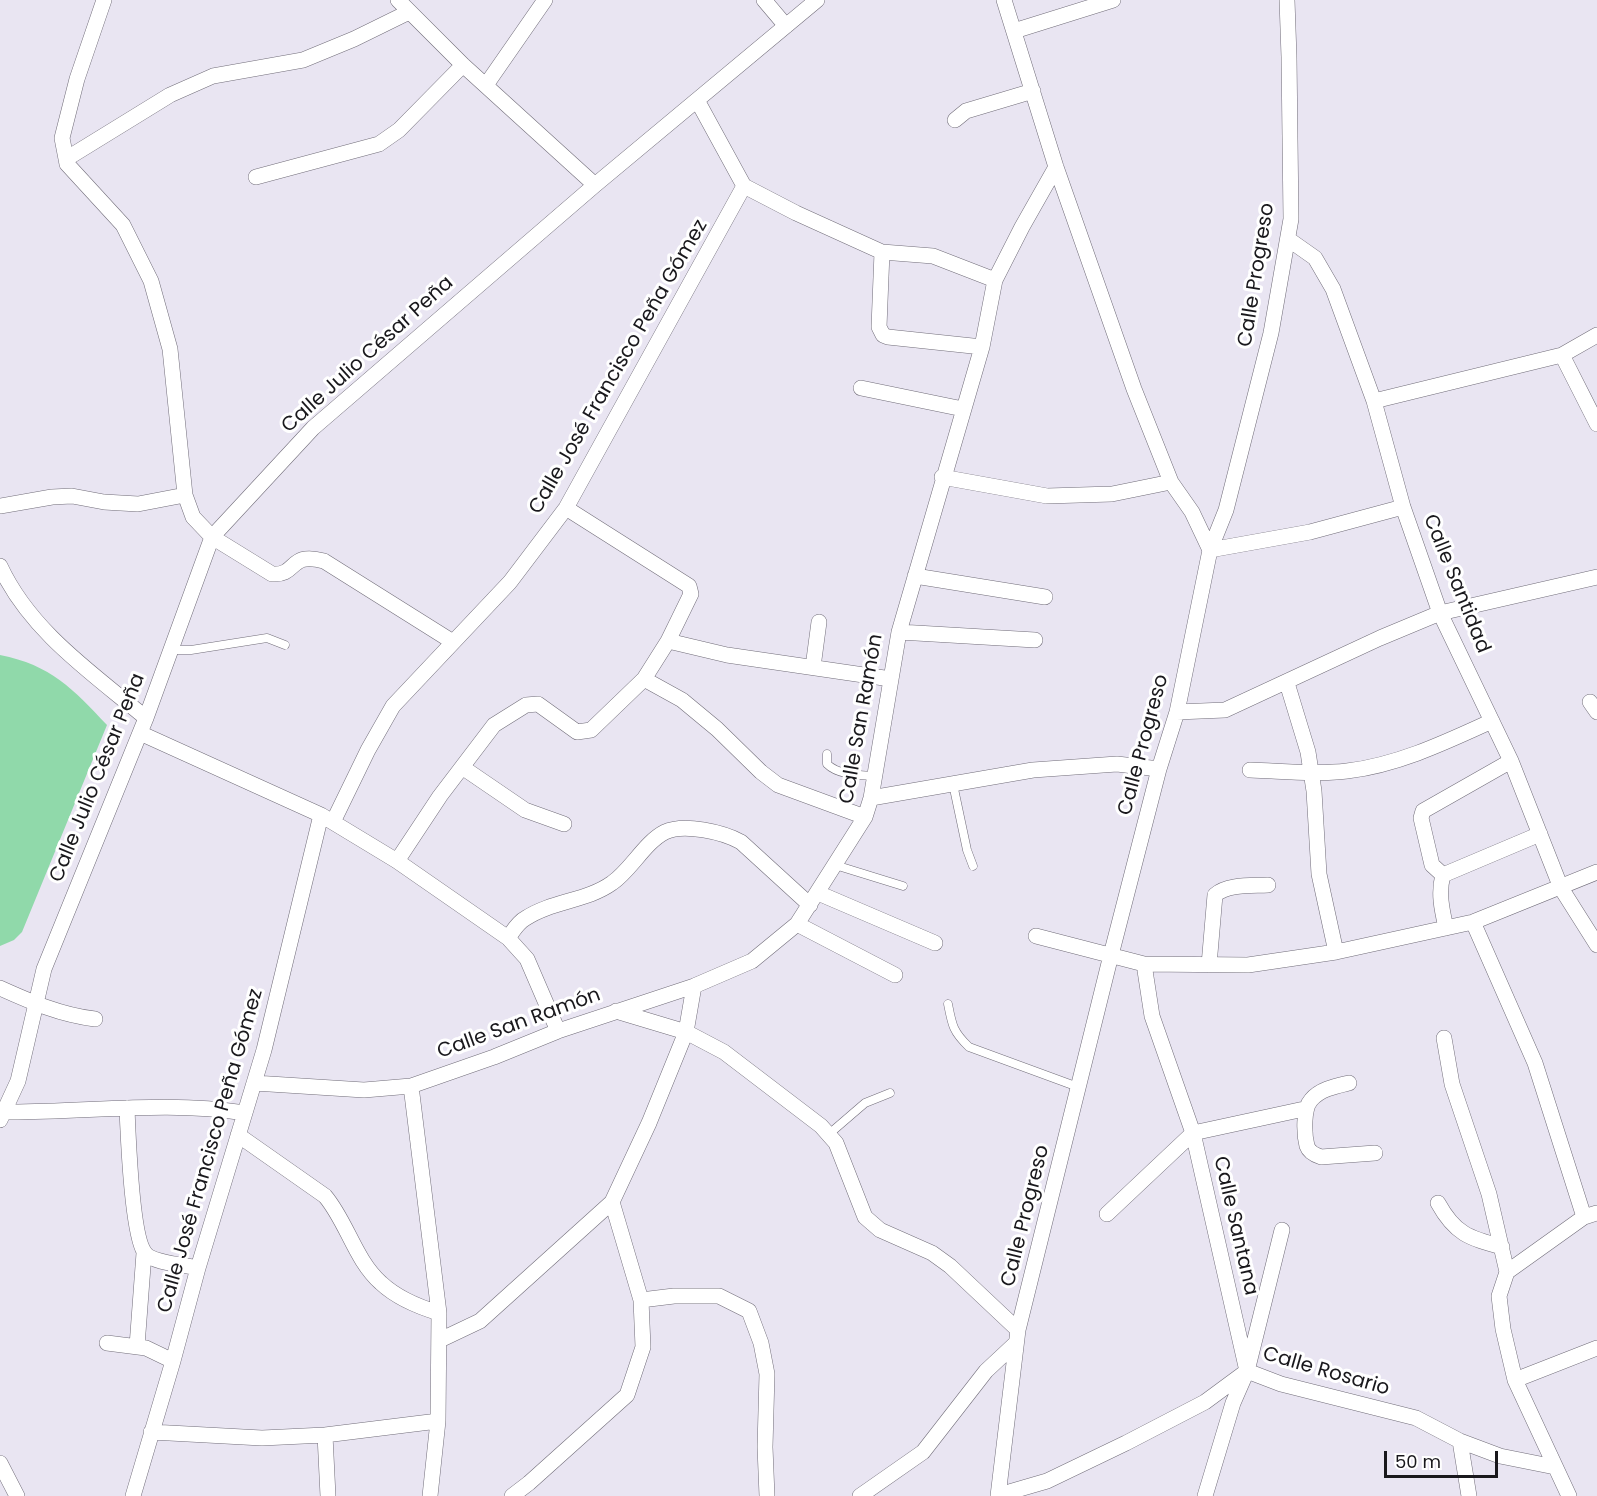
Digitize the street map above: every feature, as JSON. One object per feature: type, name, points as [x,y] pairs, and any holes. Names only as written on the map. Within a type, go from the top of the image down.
[{"type":"street","points":[[104,0],[77,79],[62,138],[67,164],[123,225],[151,281],[170,350],[185,495],[193,517],[212,537],[272,574],[280,574],[289,570],[300,559],[311,558],[324,561],[453,642]]},
{"type":"street","points":[[486,85],[545,0]]},
{"type":"street","points":[[764,0],[786,26]]},
{"type":"street","name":"Calle Julio César Peña","points":[[2,1116],[18,1081],[44,969],[143,725],[212,537],[313,428],[595,185],[817,0]]},
{"type":"street","points":[[1004,0],[1056,166],[1134,389],[1170,482],[1192,512],[1210,549],[1310,532],[1403,507]]},
{"type":"street","points":[[1014,31],[1113,0]]},
{"type":"street","name":"Calle Progreso","points":[[998,1496],[1017,1336],[1111,955],[1159,770],[1177,712],[1210,549],[1226,510],[1271,333],[1291,219],[1287,0]]},
{"type":"street","points":[[66,159],[170,95],[213,76],[303,60],[354,39],[404,6],[463,65],[595,185]]},
{"type":"street","points":[[256,177],[379,144],[399,130],[463,65]]},
{"type":"street","points":[[955,120],[966,111],[1033,91]]},
{"type":"street","points":[[698,100],[744,186],[796,213],[882,252],[933,256],[995,280]]},
{"type":"street","name":"Calle San Ramón","points":[[254,1083],[364,1090],[411,1086],[494,1057],[558,1031],[694,986],[752,962],[797,924],[865,817],[871,798],[899,632],[942,477],[982,347],[995,280],[1056,166]]},
{"type":"street","name":"Calle José Francisco Peña Gómez","points":[[133,1496],[198,1268],[264,1050],[327,818],[393,706],[510,582],[566,508],[744,186]]},
{"type":"street","name":"Calle Santidad","points":[[1288,239],[1315,258],[1332,289],[1374,401],[1403,507],[1440,613],[1510,761],[1562,888],[1597,945]]},
{"type":"street","points":[[882,252],[879,327],[883,335],[982,347]]},
{"type":"street","points":[[1374,401],[1562,355],[1597,335]]},
{"type":"street","points":[[1562,355],[1597,424]]},
{"type":"street","points":[[861,388],[963,409]]},
{"type":"street","points":[[942,477],[1047,496],[1112,494],[1170,482]]},
{"type":"street","points":[[0,506],[72,496],[104,502],[138,504],[185,495]]},
{"type":"street","points":[[397,861],[440,796],[494,725],[526,705],[538,704],[577,732],[591,730],[644,679],[668,641],[691,594],[689,586],[566,508]]},
{"type":"street","points":[[0,566],[5,592],[143,725],[327,818],[397,861],[507,938],[527,959],[558,1031]]},
{"type":"street","points":[[915,576],[1045,597]]},
{"type":"street","points":[[1177,712],[1226,710],[1380,638],[1440,613],[1597,577]]},
{"type":"street","points":[[813,667],[819,622]]},
{"type":"street","points":[[899,632],[1035,640]]},
{"type":"street","points":[[668,641],[727,655],[891,679]]},
{"type":"street","points":[[644,679],[682,700],[778,785],[865,817]]},
{"type":"street","points":[[1287,683],[1308,752],[1314,791],[1319,874],[1336,952]]},
{"type":"street","points":[[1250,770],[1347,771],[1385,763],[1431,748],[1492,721]]},
{"type":"street","points":[[1443,875],[1432,865],[1421,818],[1423,811],[1510,761]]},
{"type":"street","points":[[871,798],[1033,770],[1117,764],[1159,770]]},
{"type":"street","points":[[462,767],[525,810],[564,824]]},
{"type":"street","points":[[507,938],[525,918],[610,884],[625,872],[653,841],[665,832],[680,829],[702,830],[732,837],[814,899],[935,943]]},
{"type":"street","points":[[1443,875],[1540,834]]},
{"type":"street","points":[[1035,936],[1144,964],[1248,965],[1336,952],[1473,922],[1597,872]]},
{"type":"street","points":[[1443,875],[1440,887],[1446,928]]},
{"type":"street","points":[[1209,965],[1215,895],[1220,891],[1233,888],[1268,885]]},
{"type":"street","points":[[1473,922],[1535,1063],[1590,1215],[1506,1272]]},
{"type":"street","points":[[797,924],[896,975]]},
{"type":"street","name":"Calle Santana","points":[[1144,964],[1152,1016],[1193,1133],[1247,1371]]},
{"type":"street","points":[[440,1340],[480,1321],[612,1203],[649,1123],[686,1032],[694,986]]},
{"type":"street","points":[[0,988],[36,1004],[77,1017],[95,1019]]},
{"type":"street","points":[[616,1011],[686,1032],[724,1052],[828,1134],[836,1143],[865,1217],[871,1225],[914,1247],[932,1253],[950,1266],[1017,1336],[986,1371],[923,1452],[860,1496]]},
{"type":"street","points":[[1444,1038],[1452,1084],[1488,1194],[1502,1247],[1506,1272],[1499,1296],[1503,1329],[1515,1380],[1569,1496]]},
{"type":"street","points":[[1349,1083],[1332,1087],[1311,1099],[1304,1110],[1307,1147],[1314,1155],[1321,1157],[1375,1153]]},
{"type":"street","points":[[411,1086],[439,1313],[438,1421],[430,1496]]},
{"type":"street","points":[[2,1116],[161,1106],[211,1108],[245,1113]]},
{"type":"street","points":[[126,1108],[133,1194],[144,1252],[137,1346]]},
{"type":"street","points":[[1107,1214],[1193,1133],[1304,1110]]},
{"type":"street","points":[[238,1135],[325,1196],[334,1206],[368,1268],[381,1284],[421,1307],[439,1313]]},
{"type":"street","points":[[512,1496],[531,1490],[627,1395],[643,1347],[641,1300],[612,1203]]},
{"type":"street","points":[[1438,1203],[1454,1227],[1463,1234],[1502,1247]]},
{"type":"street","points":[[1204,1496],[1233,1403],[1247,1371],[1282,1230]]},
{"type":"street","points":[[144,1252],[154,1259],[198,1268]]},
{"type":"street","points":[[641,1300],[674,1296],[719,1296],[749,1311],[761,1343],[767,1374],[765,1447],[767,1496]]},
{"type":"street","points":[[107,1343],[146,1348],[173,1361]]},
{"type":"street","points":[[1515,1380],[1597,1348]]},
{"type":"street","name":"Calle Rosario","points":[[998,1496],[1047,1481],[1126,1443],[1205,1402],[1247,1371],[1281,1384],[1416,1418],[1460,1442],[1500,1456],[1555,1467]]},
{"type":"street","points":[[151,1432],[262,1438],[326,1435],[438,1421]]},
{"type":"street","points":[[326,1435],[328,1496]]},
{"type":"street","points":[[1460,1442],[1469,1496]]},
{"type":"street","points":[[0,1463],[17,1496]]},
{"type":"lane","points":[[171,650],[191,650],[267,638],[285,645]]},
{"type":"lane","points":[[827,754],[827,764],[831,768],[855,775],[874,776]]},
{"type":"lane","points":[[953,784],[967,850],[973,867]]},
{"type":"lane","points":[[835,865],[903,886]]},
{"type":"lane","points":[[948,1004],[952,1025],[957,1035],[969,1047],[1079,1087]]},
{"type":"lane","points":[[828,1134],[865,1104],[890,1094]]},
{"type":"green space","points":[[0,655],[33,665],[60,680],[107,725],[22,932],[14,940],[0,946]]}]
